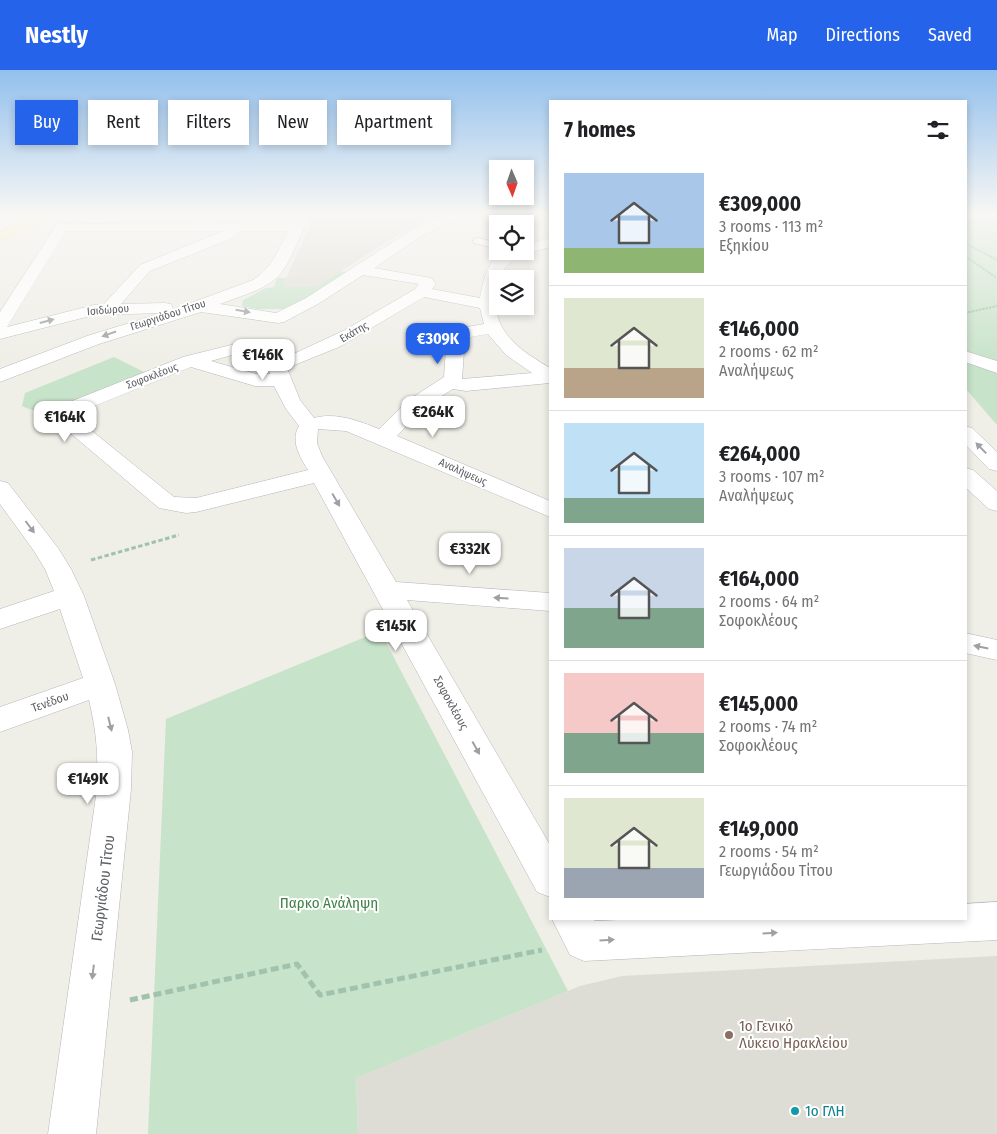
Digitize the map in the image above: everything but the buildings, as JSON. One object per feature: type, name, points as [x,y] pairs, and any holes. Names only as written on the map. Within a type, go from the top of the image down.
[{"type":"street","points":[[0,325],[38,265]]},
{"type":"street","points":[[109,308],[136,276],[145,268],[153,265]]},
{"type":"street","name":"Γεωργιάδου Τίτου","points":[[0,376],[93,340],[245,290],[270,276],[278,265]]},
{"type":"street","points":[[310,425],[298,412],[277,364],[278,318],[312,301],[369,265]]},
{"type":"street","points":[[497,265],[492,277],[487,304],[489,321],[506,346],[549,376]]},
{"type":"street","points":[[361,270],[426,281],[428,284],[421,292]]},
{"type":"street","points":[[421,292],[487,304]]},
{"type":"street","name":"Εκάτης","points":[[277,364],[306,356],[335,342],[421,292]]},
{"type":"street","name":"Ισιδώρου","points":[[0,334],[81,312],[109,308],[222,308],[278,318]]},
{"type":"street","points":[[383,438],[417,403],[450,383],[455,374],[456,334],[493,328]]},
{"type":"street","name":"Σοφοκλέους","points":[[277,364],[231,350],[190,361],[64,411],[60,416],[167,503],[186,506],[321,474]]},
{"type":"street","points":[[521,358],[540,353]]},
{"type":"street","points":[[967,357],[997,367]]},
{"type":"street","points":[[190,361],[255,380],[277,364]]},
{"type":"street","points":[[450,383],[466,385],[549,377]]},
{"type":"street","name":"Αναλήψεως","points":[[310,425],[322,422],[343,424],[383,438],[549,510]]},
{"type":"street","name":"Σοφοκλέους","points":[[310,425],[306,430],[306,440],[321,474],[549,878]]},
{"type":"street","points":[[967,434],[997,464]]},
{"type":"street","points":[[967,477],[996,504]]},
{"type":"street","name":"Γεωργιάδου Τίτου","points":[[0,488],[45,548],[64,583],[100,684],[112,730],[115,752],[114,789],[72,1134]]},
{"type":"street","points":[[0,619],[64,583]]},
{"type":"street","points":[[387,590],[549,602]]},
{"type":"street","points":[[967,643],[997,650]]},
{"type":"street","name":"Τενέδου","points":[[0,720],[100,684]]},
{"type":"street","points":[[578,930],[997,921]]},
{"type":"path","points":[[978,265],[997,278]]},
{"type":"path","points":[[967,313],[997,306]]},
{"type":"path","points":[[64,583],[181,534]]},
{"type":"path","points":[[88,1010],[297,964],[320,995],[578,930]]},
{"type":"shaded area","points":[[292,265],[351,265],[316,287],[282,287]]},
{"type":"shaded area","name":"1ο Γενικό Λύκειο Ηρακλείου","points":[[997,956],[997,1134],[358,1134],[356,1078],[580,986],[622,976]]},
{"type":"green space","points":[[967,265],[997,265],[997,425],[967,390]]},
{"type":"green space","points":[[340,271],[348,272],[289,309],[256,309],[242,306],[243,300],[266,288],[274,287],[277,278],[286,278],[283,287],[316,287]]},
{"type":"green space","points":[[114,357],[148,374],[66,408],[44,412],[22,406],[25,393]]},
{"type":"green space","name":"Παρκο Ανάληψη","points":[[380,631],[568,991],[356,1078],[358,1134],[148,1134],[166,719]]},
{"type":"place","name":"1ο Γενικό Λύκειο Ηρακλείου","points":[[729,1035]]},
{"type":"place","name":"1o ΓΛΗ","points":[[795,1111]]}]
